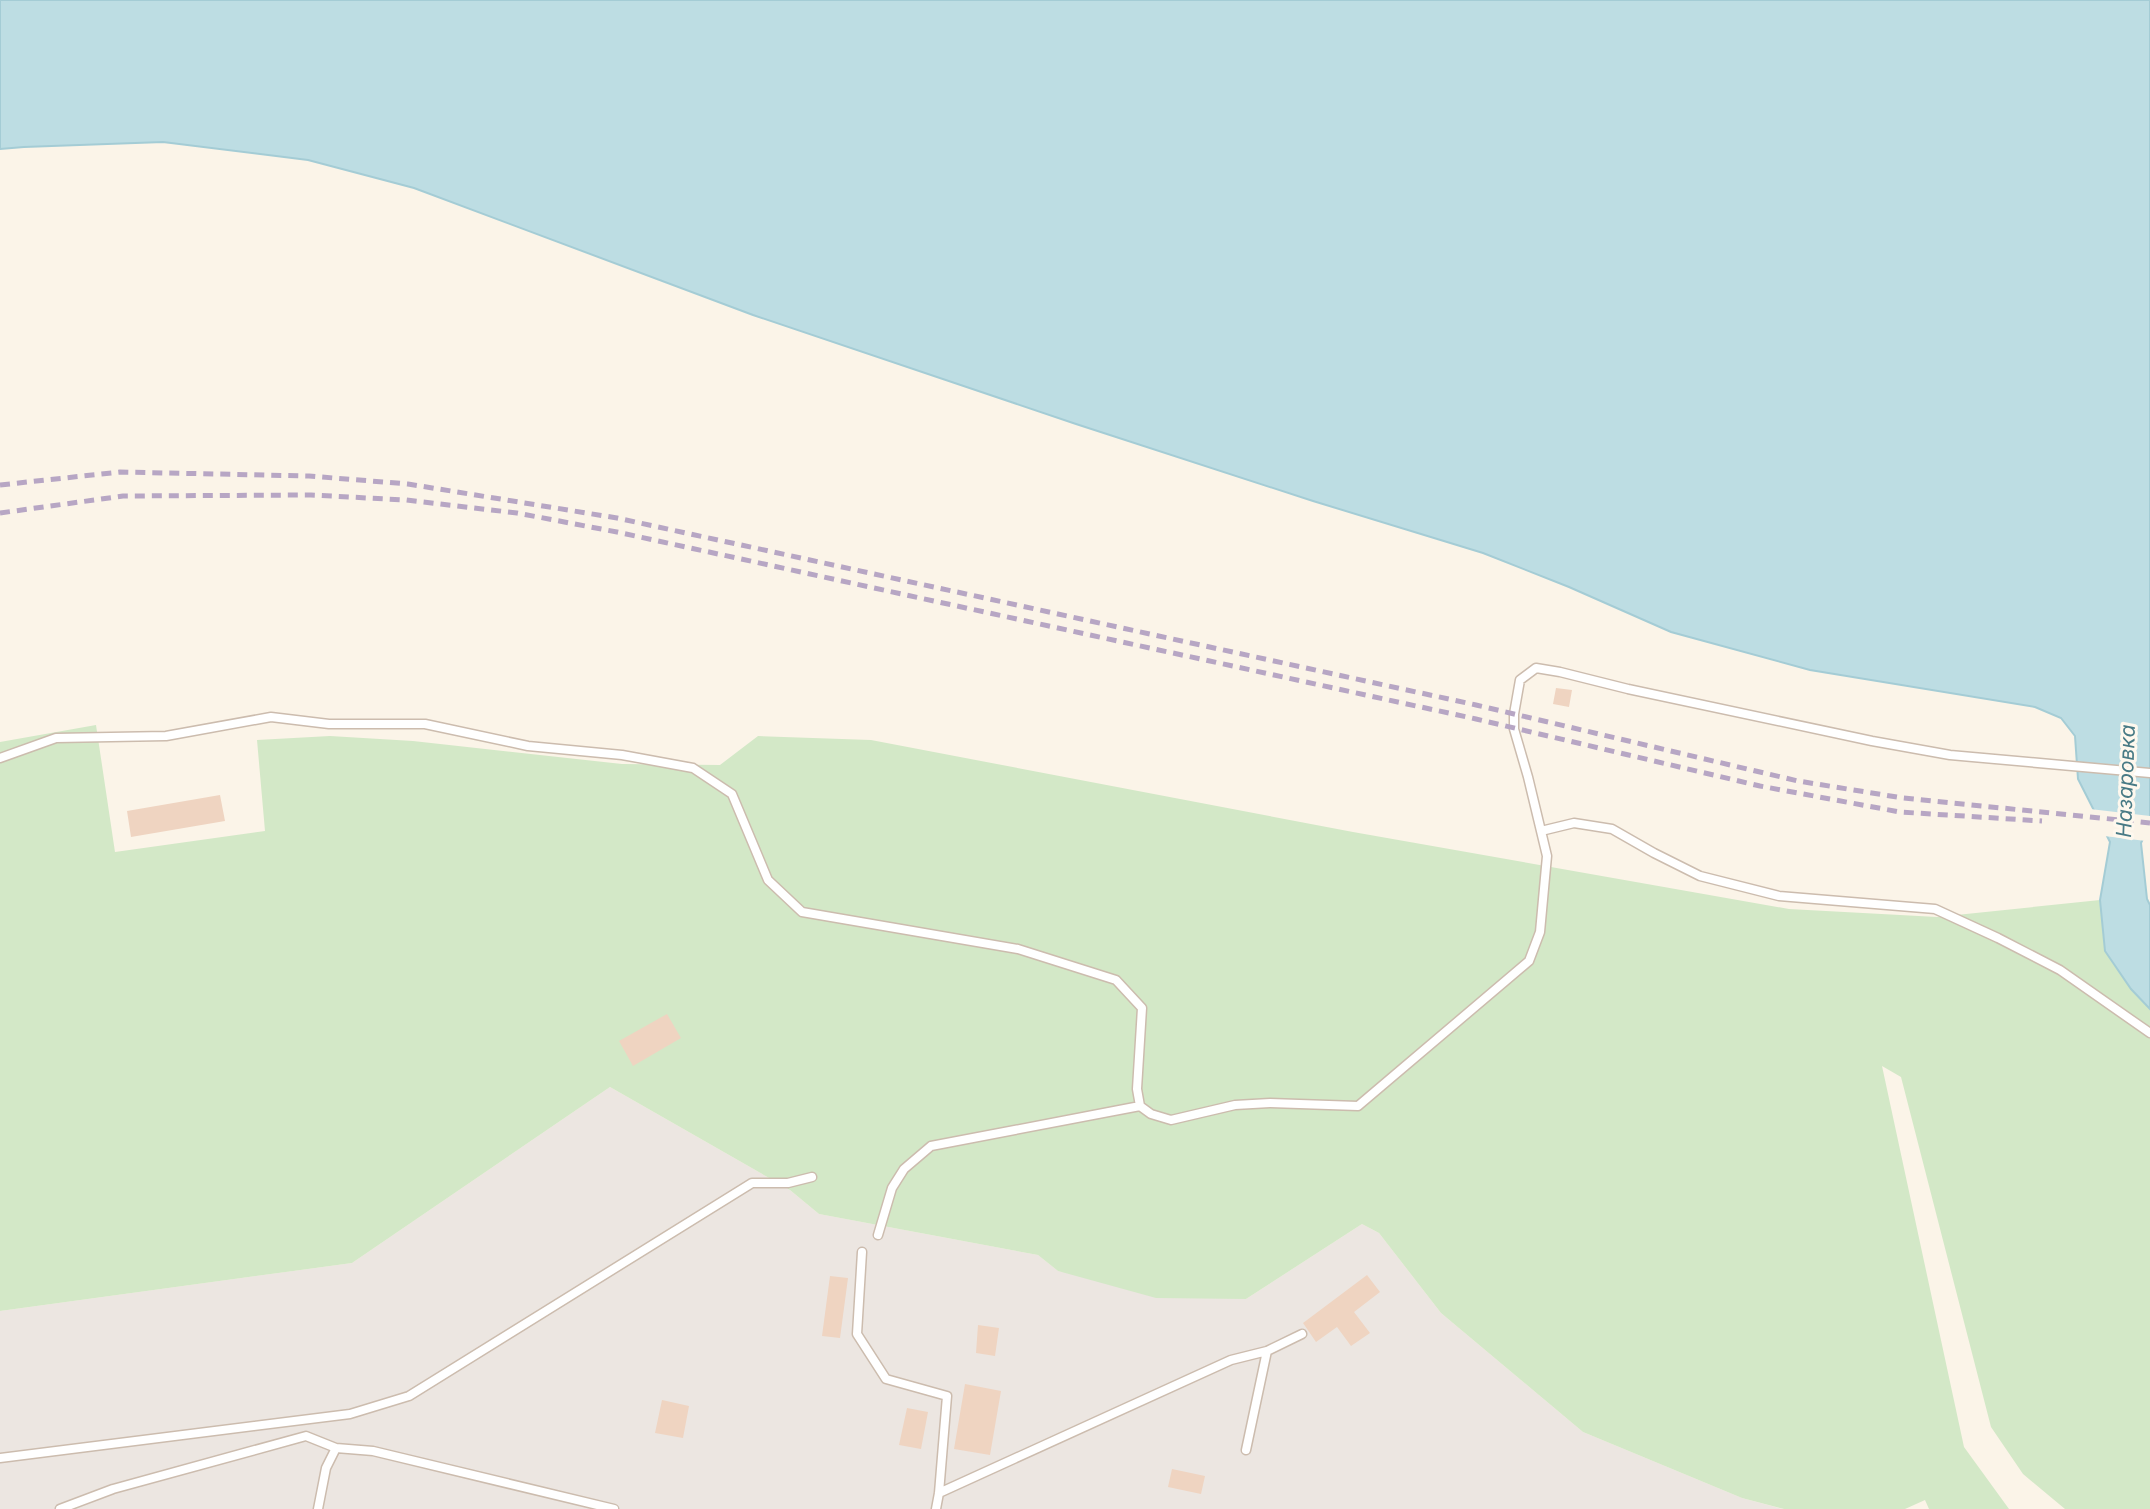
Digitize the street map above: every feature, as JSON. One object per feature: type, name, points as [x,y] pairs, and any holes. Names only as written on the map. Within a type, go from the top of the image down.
[{"type":"lane","points":[[878,1235],[892,1188],[904,1169],[931,1146],[1140,1106],[1151,1114],[1171,1120],[1235,1105],[1270,1103],[1358,1106],[1529,961],[1541,932],[1547,856],[1514,729],[1514,714],[1520,680],[1535,668],[1872,741],[1950,755],[2150,773]]},
{"type":"lane","points":[[0,758],[56,738],[166,736],[271,716],[329,724],[425,724],[528,746],[622,755],[693,768],[732,794],[768,880],[802,912],[1018,949],[1116,980],[1142,1008],[1138,1089],[1140,1106]]},
{"type":"lane","points":[[1541,831],[1574,823],[1612,829],[1700,876],[1779,896],[1935,909],[2060,970],[2150,1033]]},
{"type":"lane","points":[[0,1458],[350,1414],[409,1396],[752,1183],[788,1183],[812,1177]]},
{"type":"lane","points":[[862,1252],[857,1334],[886,1379],[947,1396],[936,1509]]},
{"type":"lane","points":[[939,1493],[1231,1360],[1267,1351],[1302,1334]]},
{"type":"lane","points":[[1246,1450],[1267,1351]]},
{"type":"lane","points":[[60,1509],[113,1489],[306,1436],[335,1448],[373,1451],[577,1505],[614,1509]]},
{"type":"lane","points":[[318,1509],[326,1468],[335,1448]]},
{"type":"shaded area","points":[[610,1087],[790,1190],[819,1214],[1038,1255],[1058,1271],[1246,1299],[1362,1224],[1379,1233],[1441,1313],[1583,1432],[1742,1498],[1783,1509],[0,1509],[0,1311],[352,1263]]},
{"type":"green space","points":[[96,725],[115,852],[265,831],[257,740],[330,736],[413,741],[622,764],[720,765],[758,736],[871,740],[1353,832],[1789,909],[1937,917],[2100,900],[2105,951],[2131,989],[2150,1009],[2150,1509],[2065,1509],[2023,1474],[1991,1427],[1901,1077],[1882,1066],[1964,1447],[2009,1509],[1929,1509],[1925,1500],[1905,1509],[1784,1509],[1742,1498],[1583,1432],[1441,1313],[1379,1233],[1362,1224],[1246,1299],[1156,1298],[1058,1271],[1038,1255],[819,1214],[790,1190],[610,1087],[352,1263],[0,1311],[0,742]]},
{"type":"water","name":"Назаровка","points":[[0,0],[2150,0],[2150,825],[2141,843],[2147,899],[2150,905],[2150,1009],[2131,989],[2105,951],[2100,900],[2110,842],[2078,779],[2075,736],[2061,718],[2035,707],[1810,670],[1671,632],[1483,553],[1076,424],[753,315],[414,188],[308,160],[163,142],[0,149]]},
{"type":"pier","points":[[2090,809],[2150,816],[2150,833],[2146,841],[2104,836]]},
{"type":"building","points":[[1556,688],[1572,690],[1569,707],[1553,704]]},
{"type":"building","points":[[220,795],[225,821],[131,837],[127,811]]},
{"type":"building","points":[[667,1014],[681,1038],[633,1066],[619,1041]]},
{"type":"building","points":[[1367,1275],[1380,1292],[1354,1312],[1370,1333],[1351,1346],[1337,1327],[1316,1342],[1303,1323]]},
{"type":"building","points":[[830,1276],[848,1278],[840,1338],[822,1336]]},
{"type":"building","points":[[978,1325],[999,1328],[995,1356],[976,1353]]},
{"type":"building","points":[[965,1384],[1001,1391],[990,1455],[954,1449]]},
{"type":"building","points":[[662,1400],[689,1406],[683,1438],[655,1433]]},
{"type":"building","points":[[907,1408],[928,1412],[921,1449],[899,1445]]},
{"type":"building","points":[[1172,1469],[1205,1476],[1201,1494],[1168,1487]]},
{"type":"railway","points":[[0,485],[120,472],[309,476],[408,484],[617,518],[1476,705],[1798,781],[1903,798],[2150,823]]},
{"type":"railway","points":[[0,513],[123,496],[311,495],[406,500],[517,513],[617,532],[1476,719],[1760,786],[1900,812],[2042,821]]}]
